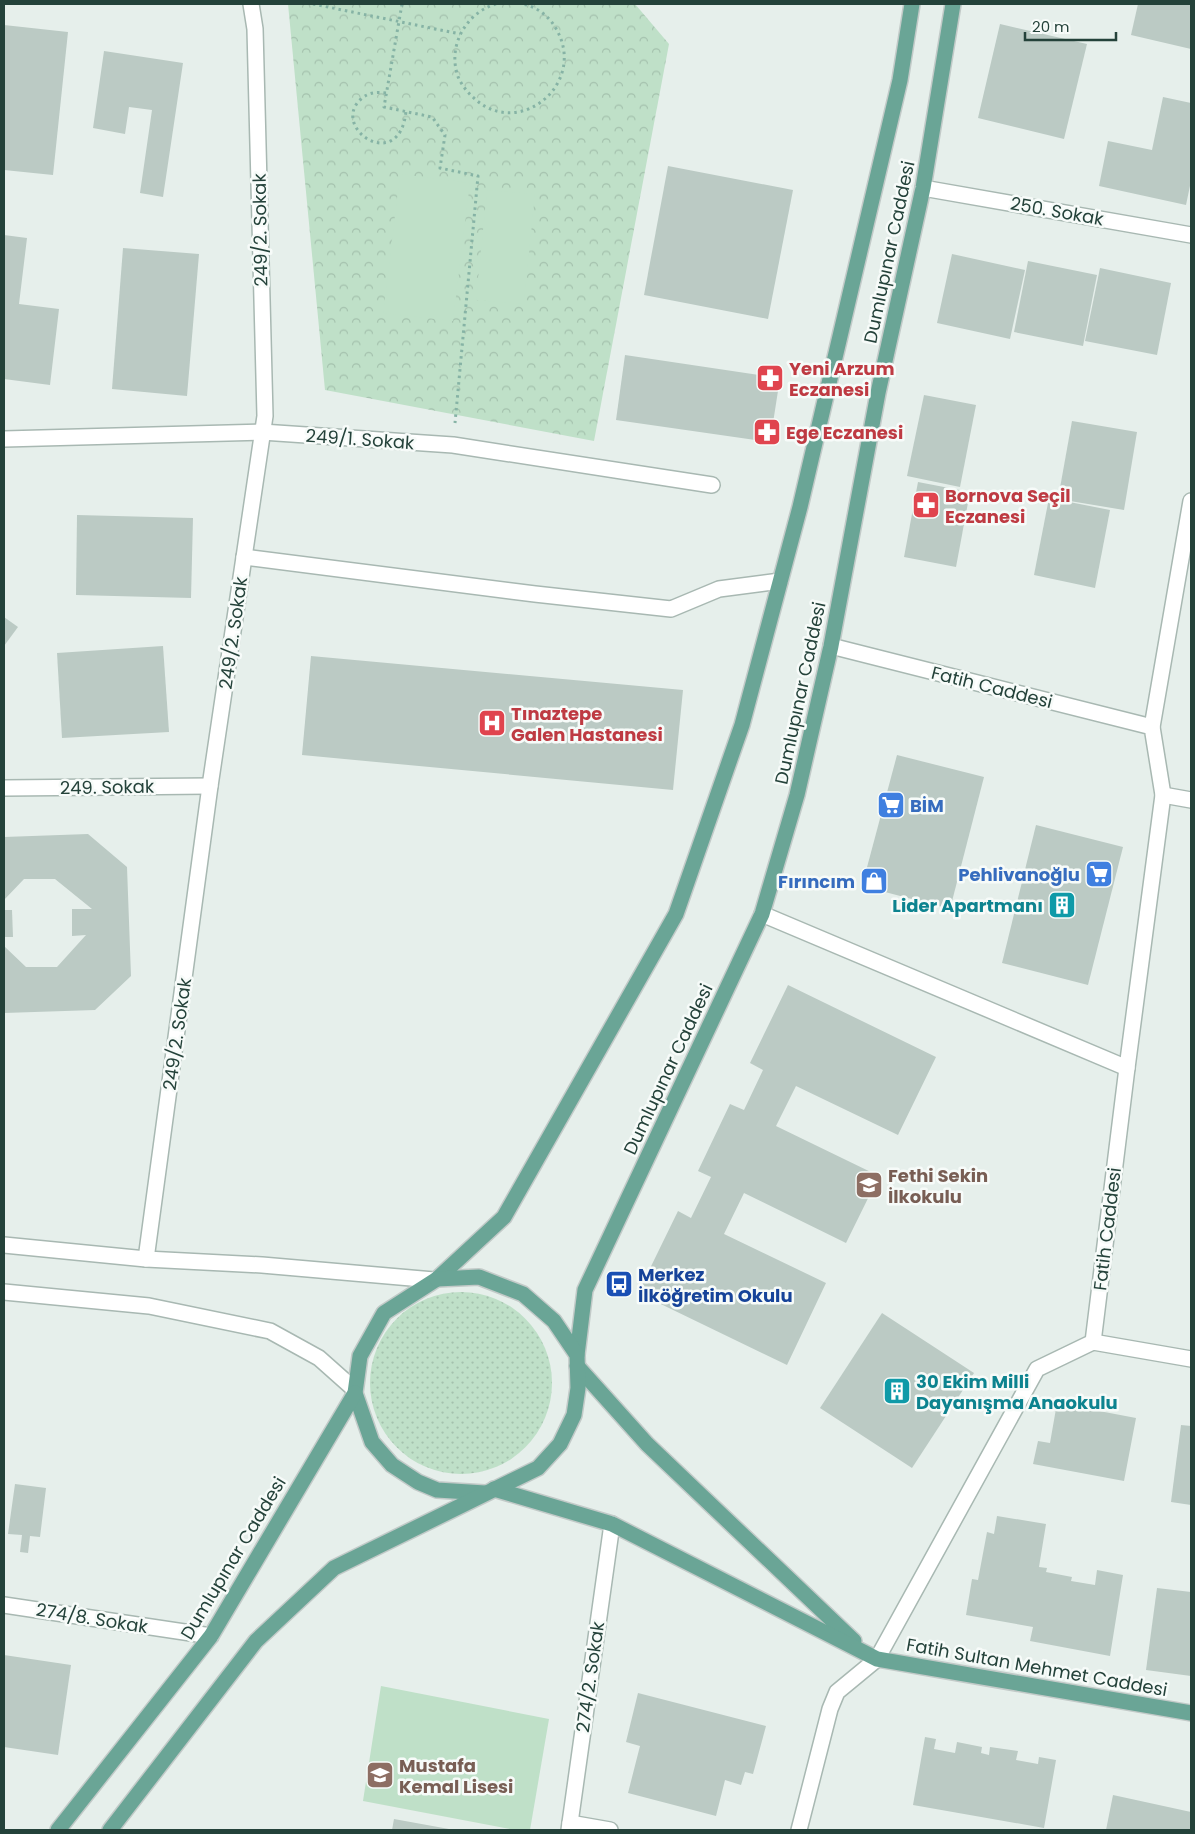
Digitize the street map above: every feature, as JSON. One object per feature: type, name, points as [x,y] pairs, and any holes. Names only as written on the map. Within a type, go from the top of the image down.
[{"type":"main road","name":"Dumlupınar Caddesi","points":[[58,1830],[211,1636],[355,1392],[360,1356],[384,1313],[435,1280],[504,1217],[676,914],[742,725],[803,497],[900,80],[912,4]]},
{"type":"main road","name":"Dumlupınar Caddesi","points":[[490,1491],[538,1468],[560,1444],[574,1415],[578,1388],[577,1361],[586,1290],[762,914],[798,795],[831,646],[878,393],[923,188],[954,4]]},
{"type":"main road","points":[[435,1280],[479,1278],[523,1294],[554,1321],[577,1361],[647,1444],[871,1656]]},
{"type":"main road","name":"Fatih Sultan Mehmet Caddesi","points":[[355,1392],[372,1442],[392,1465],[418,1482],[437,1490],[490,1491],[612,1524],[871,1656],[1191,1713]]},
{"type":"main road","points":[[110,1830],[256,1641],[334,1568],[490,1491]]},
{"type":"street","name":"249/2. Sokak","points":[[146,1259],[210,786],[264,416],[255,29],[251,4]]},
{"type":"street","name":"250. Sokak","points":[[923,188],[1191,234]]},
{"type":"street","name":"249/1. Sokak","points":[[4,439],[262,432],[453,445],[712,485]]},
{"type":"street","name":"Fatih Caddesi","points":[[1093,1342],[1163,794],[1152,727],[1191,501]]},
{"type":"street","points":[[244,557],[535,594],[671,609],[719,589],[780,582]]},
{"type":"street","name":"Fatih Caddesi","points":[[831,646],[1152,727]]},
{"type":"street","name":"249. Sokak","points":[[4,788],[210,786]]},
{"type":"street","points":[[1163,794],[1191,800]]},
{"type":"street","points":[[762,914],[1127,1068]]},
{"type":"street","points":[[4,1245],[146,1259],[262,1265],[435,1280]]},
{"type":"street","points":[[4,1292],[149,1306],[270,1331],[319,1358],[355,1392]]},
{"type":"street","points":[[799,1830],[830,1709],[838,1692],[871,1656],[1037,1369],[1093,1342],[1191,1359]]},
{"type":"street","name":"274/2. Sokak","points":[[569,1827],[612,1524]]},
{"type":"street","name":"274/8. Sokak","points":[[4,1605],[211,1636]]},
{"type":"street","points":[[569,1827],[610,1830]]},
{"type":"path","points":[[312,4],[460,34]]},
{"type":"path","points":[[402,4],[384,107],[432,117],[445,134],[440,168],[478,176],[453,445]]},
{"type":"path","points":[[496,4],[480,10],[468,21],[460,34],[455,49],[455,64],[459,80],[468,93],[480,103],[494,110],[509,112],[525,110],[540,104],[552,94],[560,81],[565,66],[565,50],[560,35],[552,21],[540,11],[522,4]]},
{"type":"path","points":[[386,93],[375,92],[366,95],[358,102],[354,111],[354,122],[357,131],[364,138],[373,143],[393,140],[405,124],[406,111]]},
{"type":"green space","points":[[288,4],[635,4],[669,44],[594,441],[325,390]]},
{"type":"green space","points":[[400,174],[470,183],[453,321],[383,313]]},
{"type":"green space","points":[[487,190],[535,194],[524,304],[476,300]]},
{"type":"green space","points":[[461,1292],[479,1294],[496,1299],[519,1313],[531,1325],[545,1348],[550,1365],[552,1383],[550,1401],[545,1418],[531,1441],[519,1453],[496,1467],[479,1472],[461,1474],[443,1472],[426,1467],[403,1453],[391,1441],[377,1418],[372,1401],[370,1383],[372,1365],[377,1348],[391,1325],[403,1313],[426,1299],[443,1294]]},
{"type":"green space","points":[[381,1686],[549,1719],[530,1830],[515,1830],[363,1801]]},
{"type":"building","points":[[1138,4],[1191,4],[1191,49],[1131,35]]},
{"type":"building","points":[[1000,24],[1087,44],[1064,139],[978,118]]},
{"type":"building","points":[[4,25],[68,32],[53,175],[4,170]]},
{"type":"building","points":[[104,51],[183,63],[163,197],[140,193],[152,110],[129,107],[125,134],[93,128]]},
{"type":"building","points":[[1163,97],[1191,103],[1191,181],[1186,205],[1099,186],[1108,141],[1152,150]]},
{"type":"building","points":[[668,166],[793,190],[768,319],[644,295]]},
{"type":"building","points":[[4,235],[27,238],[19,304],[59,309],[50,385],[4,379]]},
{"type":"building","points":[[123,248],[199,254],[187,396],[112,389]]},
{"type":"building","points":[[952,254],[1025,270],[1010,339],[937,323]]},
{"type":"building","points":[[1028,261],[1097,275],[1083,346],[1014,332]]},
{"type":"building","points":[[1100,268],[1171,283],[1157,355],[1085,341]]},
{"type":"building","points":[[625,355],[780,378],[770,442],[616,420]]},
{"type":"building","points":[[924,395],[976,405],[960,487],[907,476]]},
{"type":"building","points":[[1072,421],[1137,432],[1124,510],[1058,499]]},
{"type":"building","points":[[918,482],[970,492],[956,567],[904,557]]},
{"type":"building","points":[[1049,498],[1110,510],[1095,588],[1034,575]]},
{"type":"building","points":[[77,515],[193,518],[191,598],[76,595]]},
{"type":"building","points":[[4,617],[18,627],[4,646]]},
{"type":"building","points":[[163,646],[169,732],[62,738],[57,653]]},
{"type":"building","name":"Tınaztepe Galen Hastanesi","points":[[311,656],[683,690],[673,790],[302,755]]},
{"type":"building","points":[[897,755],[984,777],[950,909],[862,886]]},
{"type":"building","name":"Lider Apartmanı","points":[[1036,825],[1123,847],[1088,985],[1002,963]]},
{"type":"building","points":[[88,834],[127,867],[131,976],[95,1010],[4,1013],[4,946],[26,967],[57,967],[86,935],[72,936],[72,909],[92,909],[55,879],[24,879],[4,900],[4,837]]},
{"type":"building","points":[[4,910],[12,910],[13,937],[4,937]]},
{"type":"building","name":"Fethi Sekin İlkokulu","points":[[788,985],[936,1057],[898,1135],[796,1086],[776,1126],[879,1176],[846,1243],[744,1193],[724,1234],[826,1283],[787,1365],[638,1293],[678,1211],[691,1218],[711,1177],[698,1171],[730,1104],[744,1110],[763,1070],[750,1063]]},
{"type":"building","name":"30 Ekim Milli Dayanışma Anaokulu","points":[[882,1313],[974,1373],[912,1468],[820,1408]]},
{"type":"building","points":[[1057,1403],[1136,1418],[1124,1481],[1033,1464],[1038,1441],[1050,1443]]},
{"type":"building","points":[[1181,1425],[1191,1426],[1191,1505],[1171,1502]]},
{"type":"building","points":[[15,1484],[46,1488],[40,1537],[30,1536],[28,1553],[20,1552],[22,1535],[8,1534]]},
{"type":"building","points":[[997,1516],[1046,1524],[1039,1567],[1047,1568],[1046,1572],[1072,1577],[1071,1581],[1095,1585],[1097,1570],[1123,1575],[1110,1656],[1030,1641],[1033,1627],[966,1615],[972,1579],[978,1580],[987,1532],[994,1534]]},
{"type":"building","points":[[1157,1588],[1191,1592],[1191,1676],[1146,1670]]},
{"type":"building","points":[[4,1655],[71,1665],[58,1755],[4,1747]]},
{"type":"building","points":[[638,1693],[766,1726],[753,1774],[745,1772],[741,1785],[725,1780],[716,1816],[628,1793],[640,1746],[626,1742]]},
{"type":"building","points":[[925,1737],[936,1739],[934,1749],[955,1753],[957,1742],[982,1747],[981,1753],[989,1755],[990,1747],[1018,1751],[1016,1760],[1038,1764],[1039,1757],[1056,1760],[1044,1828],[913,1805]]},
{"type":"building","points":[[1113,1795],[1191,1812],[1191,1830],[1106,1830]]},
{"type":"building","points":[[394,1819],[449,1829],[449,1830],[392,1830]]},
{"type":"place","name":"Yeni Arzum Eczanesi","points":[[770,378]]},
{"type":"place","name":"Ege Eczanesi","points":[[767,432]]},
{"type":"place","name":"Bornova Seçil Eczanesi","points":[[926,505]]},
{"type":"place","name":"Tınaztepe Galen Hastanesi","points":[[492,723]]},
{"type":"place","name":"BİM","points":[[891,805]]},
{"type":"place","name":"Pehlivanoğlu","points":[[1099,874]]},
{"type":"place","name":"Fırıncım","points":[[874,881]]},
{"type":"place","name":"Lider Apartmanı","points":[[1062,905]]},
{"type":"place","name":"Fethi Sekin İlkokulu","points":[[869,1185]]},
{"type":"place","name":"Merkez İlköğretim Okulu","points":[[619,1284]]},
{"type":"place","name":"30 Ekim Milli Dayanışma Anaokulu","points":[[897,1391]]},
{"type":"place","name":"Mustafa Kemal Lisesi","points":[[380,1775]]}]
